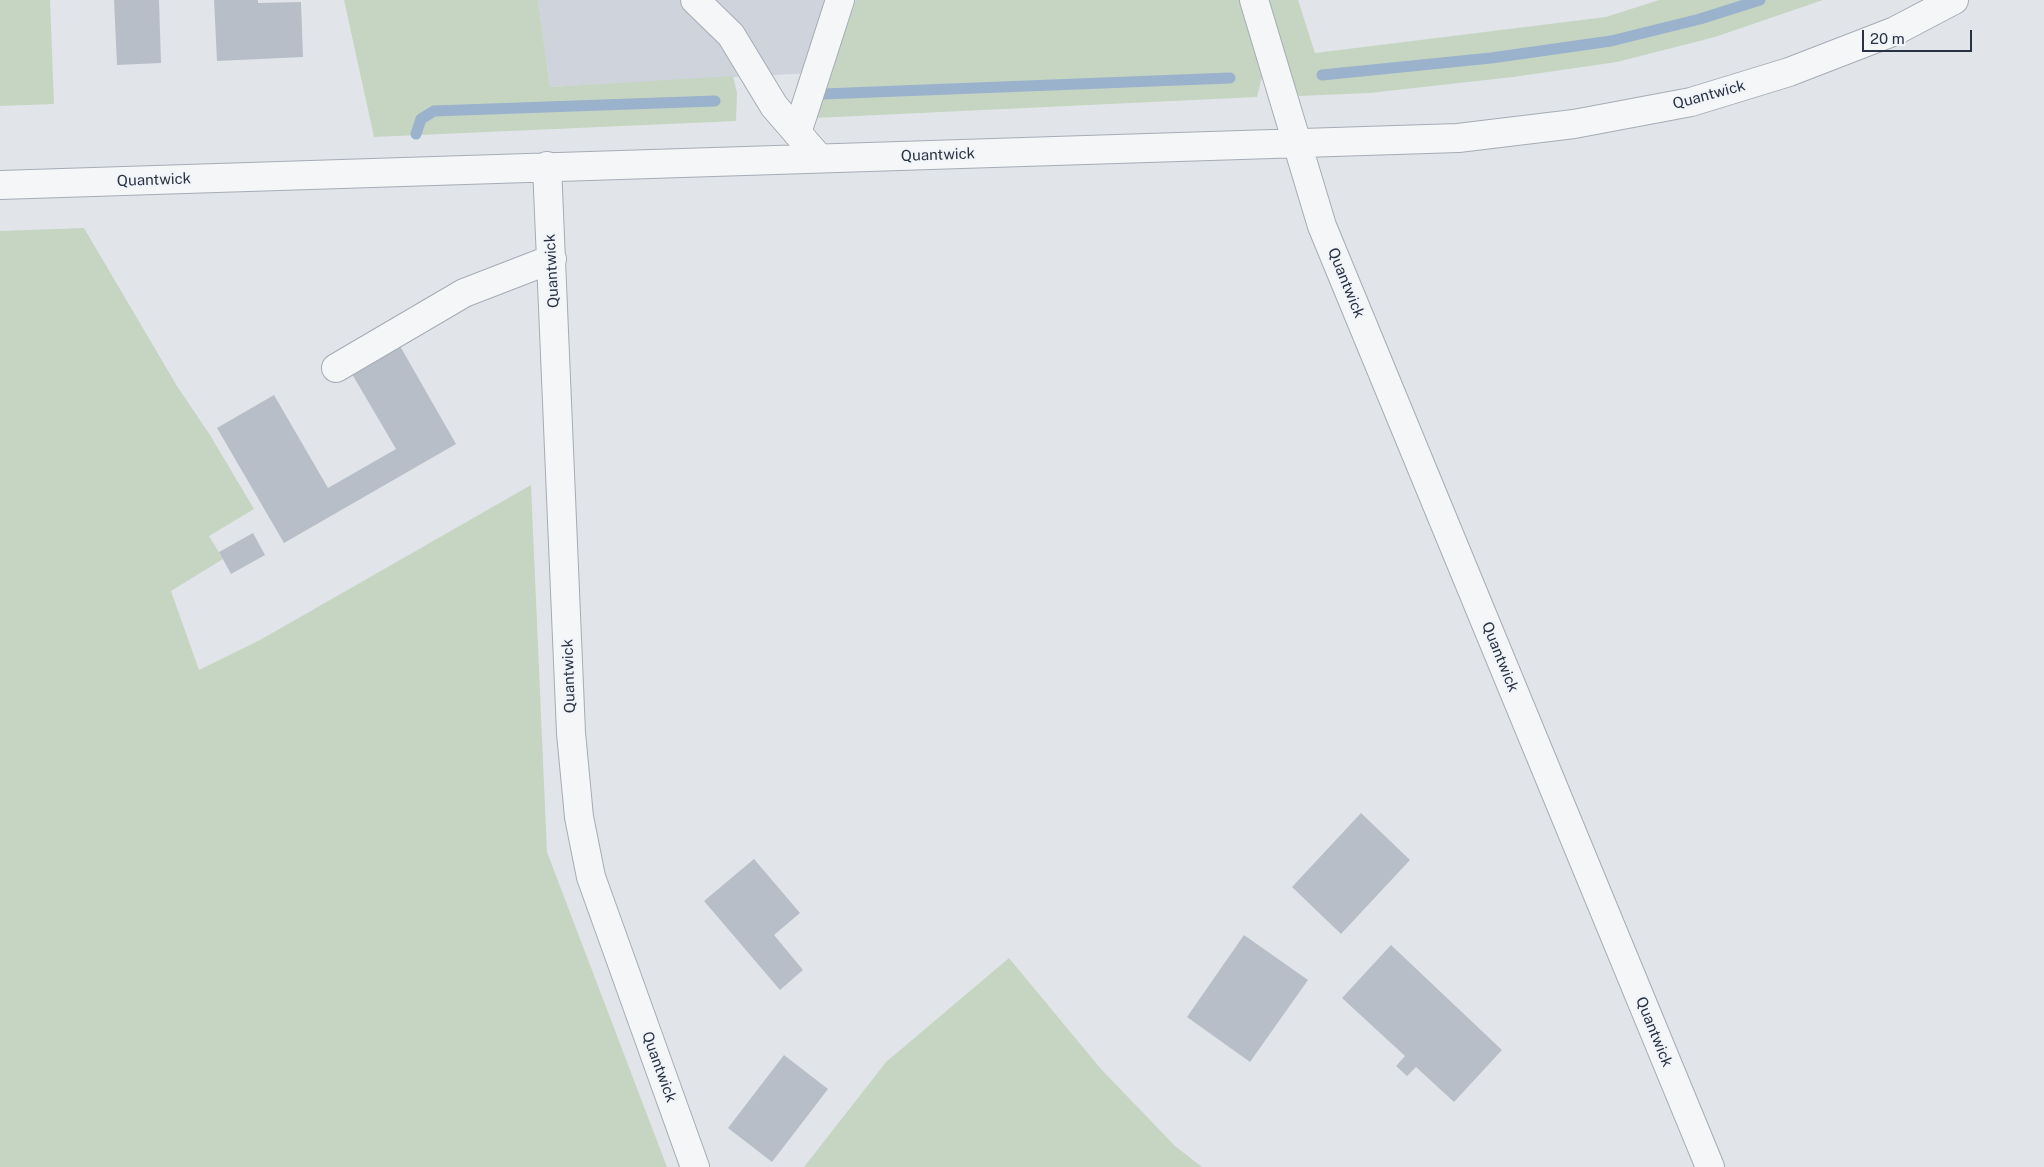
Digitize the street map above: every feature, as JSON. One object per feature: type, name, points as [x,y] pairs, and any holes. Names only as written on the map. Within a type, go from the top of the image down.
[{"type":"street","points":[[695,0],[731,35],[774,106],[819,158]]},
{"type":"street","points":[[797,133],[840,0]]},
{"type":"street","name":"Quantwick","points":[[1254,0],[1299,144],[1322,226],[1710,1167]]},
{"type":"street","name":"Quantwick","points":[[0,185],[1458,138],[1574,124],[1691,102],[1789,72],[1895,31],[1954,0]]},
{"type":"street","name":"Quantwick","points":[[547,166],[571,723],[579,817],[590,877],[695,1167]]},
{"type":"street","points":[[336,368],[464,293],[552,259]]},
{"type":"shaded area","points":[[538,0],[856,0],[830,72],[550,87]]},
{"type":"green space","points":[[0,0],[50,0],[54,104],[0,106]]},
{"type":"green space","points":[[344,0],[538,0],[550,87],[733,76],[737,93],[736,121],[374,137]]},
{"type":"green space","points":[[856,0],[1242,0],[1262,55],[1262,77],[1257,97],[815,118]]},
{"type":"green space","points":[[1263,0],[1298,0],[1315,53],[1606,17],[1659,0],[1823,0],[1715,37],[1617,62],[1513,77],[1370,93],[1299,96],[1291,84]]},
{"type":"green space","points":[[84,228],[177,386],[210,435],[254,509],[209,536],[223,559],[171,591],[199,670],[260,640],[531,485],[547,852],[667,1167],[0,1167],[0,231]]},
{"type":"green space","points":[[1009,958],[1101,1069],[1175,1146],[1202,1167],[804,1167],[886,1062]]},
{"type":"building","points":[[114,0],[159,0],[161,63],[117,65]]},
{"type":"building","points":[[214,0],[258,0],[258,3],[301,2],[303,57],[217,61]]},
{"type":"building","points":[[400,346],[456,444],[284,543],[217,428],[274,395],[328,488],[396,449],[352,374]]},
{"type":"building","points":[[253,533],[265,555],[231,574],[219,552]]},
{"type":"building","points":[[1361,813],[1410,860],[1341,934],[1292,887]]},
{"type":"building","points":[[754,859],[800,913],[774,935],[803,970],[780,990],[704,901]]},
{"type":"building","points":[[1244,935],[1308,980],[1250,1062],[1187,1017]]},
{"type":"building","points":[[1391,945],[1502,1050],[1454,1102],[1416,1067],[1407,1076],[1396,1066],[1405,1056],[1342,998]]},
{"type":"building","points":[[784,1055],[828,1089],[772,1162],[728,1128]]},
{"type":"waterway","points":[[1322,75],[1491,58],[1611,41],[1700,19],[1760,0]]},
{"type":"waterway","points":[[823,94],[1230,78]]},
{"type":"waterway","points":[[416,134],[421,119],[434,111],[715,101]]}]
